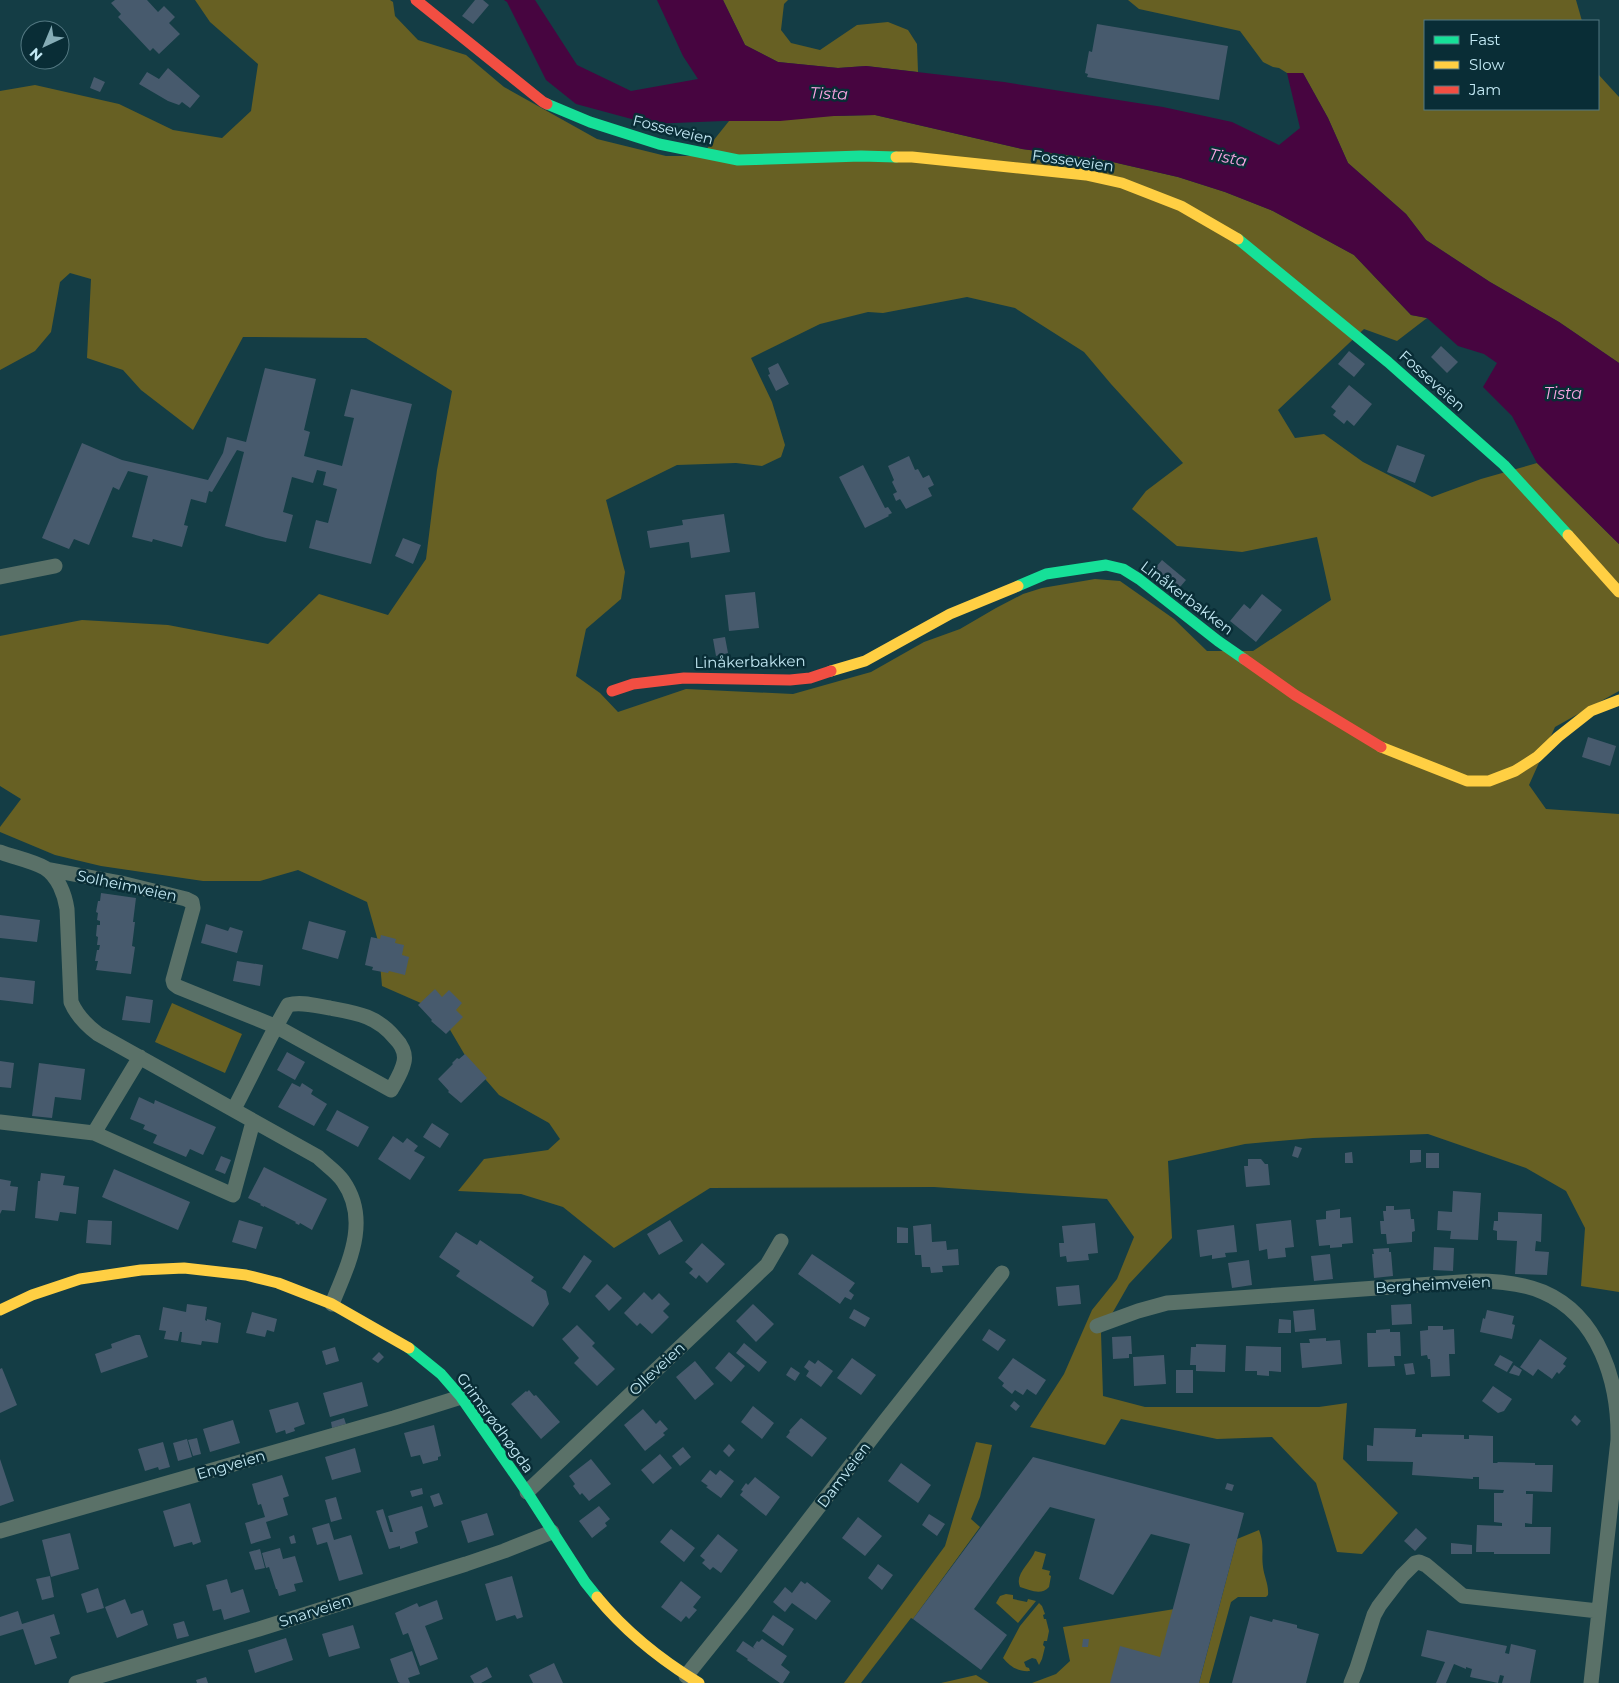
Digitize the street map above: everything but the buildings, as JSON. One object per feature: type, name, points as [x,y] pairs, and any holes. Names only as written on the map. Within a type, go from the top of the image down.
[{"type":"street","name":"Fosseveien","points":[[416,0],[543,102],[590,122],[659,144],[738,160],[862,156],[912,157],[1086,175],[1122,184],[1181,206],[1240,240],[1388,362],[1504,465],[1619,592]]},
{"type":"street","name":"Linåkerbakken","points":[[612,691],[633,684],[684,678],[790,680],[810,678],[864,661],[950,614],[1046,574],[1106,565],[1123,569],[1139,579],[1218,641],[1294,695],[1381,746],[1466,780],[1490,780],[1515,771],[1537,757],[1558,737],[1591,711],[1619,700]]},
{"type":"street","points":[[0,577],[55,566]]},
{"type":"street","name":"Solheimveien","points":[[0,852],[46,869],[121,883],[192,902],[193,908],[173,980],[174,984],[277,1027],[391,1090],[405,1060],[402,1045],[386,1026],[372,1018],[314,1005],[288,1005],[277,1027],[234,1109]]},
{"type":"street","name":"Solheimveien","points":[[46,869],[61,888],[65,898],[71,1002],[75,1011],[88,1026],[98,1034],[318,1157],[342,1180],[353,1197],[356,1218],[355,1245],[332,1304]]},
{"type":"street","points":[[94,1133],[140,1057]]},
{"type":"street","points":[[0,1122],[94,1133],[233,1195],[253,1122]]},
{"type":"street","name":"Olleveien","points":[[526,1492],[767,1265],[782,1241]]},
{"type":"street","name":"Grimsrødhøgda","points":[[0,1310],[32,1295],[80,1279],[141,1270],[184,1268],[246,1275],[278,1283],[332,1304],[408,1347],[441,1374],[460,1397],[526,1492],[585,1582],[606,1608],[627,1629],[671,1666],[692,1679]]},
{"type":"street","name":"Damveien","points":[[692,1679],[743,1605],[1002,1273]]},
{"type":"street","name":"Bergheimveien","points":[[1096,1326],[1167,1303],[1475,1281],[1528,1287],[1543,1292],[1559,1301],[1579,1318],[1596,1338],[1606,1358],[1618,1404],[1618,1440],[1591,1683]]},
{"type":"street","name":"Engveien","points":[[0,1531],[387,1420],[460,1397]]},
{"type":"street","name":"Snarveien","points":[[76,1683],[259,1629],[466,1564],[552,1532]]},
{"type":"street","points":[[1351,1683],[1374,1615],[1402,1576],[1415,1563],[1419,1562],[1426,1565],[1463,1596],[1598,1611]]},
{"type":"shaded area","points":[[195,0],[390,0],[393,2],[395,16],[418,40],[466,55],[504,87],[597,139],[666,156],[701,156],[737,111],[834,116],[875,115],[1022,149],[1104,160],[1178,177],[1225,192],[1273,211],[1354,255],[1411,315],[1427,318],[1397,341],[1364,329],[1278,410],[1295,438],[1324,434],[1363,462],[1432,497],[1481,479],[1537,463],[1619,544],[1619,691],[1555,727],[1529,785],[1546,809],[1619,814],[1619,1292],[1581,1286],[1585,1228],[1566,1191],[1526,1168],[1428,1134],[1313,1138],[1245,1144],[1168,1161],[1172,1238],[1129,1284],[1101,1333],[1103,1396],[1145,1407],[1319,1407],[1347,1403],[1343,1459],[1398,1513],[1362,1554],[1337,1552],[1316,1483],[1272,1437],[1217,1439],[1121,1419],[1105,1445],[1030,1427],[1064,1374],[1092,1310],[1117,1279],[1134,1237],[1107,1199],[934,1187],[710,1188],[614,1248],[563,1207],[521,1194],[458,1191],[484,1159],[548,1150],[560,1139],[549,1123],[499,1095],[466,1057],[439,1011],[382,986],[378,941],[367,902],[298,870],[260,881],[203,881],[101,866],[55,855],[0,832],[0,827],[21,799],[0,786],[0,636],[82,620],[168,625],[268,644],[319,594],[388,615],[426,559],[437,470],[452,391],[366,338],[243,337],[193,430],[141,390],[123,370],[87,358],[91,279],[70,273],[60,282],[51,332],[35,351],[0,370],[0,91],[35,85],[119,104],[173,130],[222,138],[251,111],[258,64],[210,22]],"holes":[[[967,297],[1015,308],[1084,352],[1183,463],[1146,491],[1132,509],[1177,546],[1242,552],[1317,537],[1331,600],[1253,651],[1207,651],[1174,619],[1120,581],[1095,579],[1042,588],[1023,594],[960,629],[924,642],[871,672],[793,694],[686,689],[618,712],[600,693],[576,676],[586,629],[621,599],[625,572],[606,500],[677,465],[736,463],[762,466],[781,457],[785,445],[772,402],[751,358],[820,324],[868,312],[883,313]]]},
{"type":"shaded area","points":[[723,0],[788,0],[784,4],[781,30],[791,43],[820,50],[857,25],[888,22],[908,30],[917,44],[918,72],[866,66],[838,68],[778,62],[745,45]]},
{"type":"shaded area","points":[[1128,0],[1576,0],[1582,20],[1424,20],[1424,110],[1599,110],[1599,75],[1619,97],[1619,363],[1559,322],[1490,282],[1426,240],[1406,214],[1348,163],[1328,118],[1303,73],[1287,73],[1263,62],[1240,31],[1139,9]]},
{"type":"shaded area","points":[[172,1003],[242,1034],[225,1073],[155,1042]]},
{"type":"shaded area","points":[[976,1442],[992,1445],[980,1497],[971,1519],[980,1527],[913,1619],[911,1618],[861,1683],[844,1683],[945,1546]]},
{"type":"shaded area","points":[[1259,1530],[1268,1595],[1266,1597],[1238,1597],[1231,1602],[1209,1683],[1199,1683],[1237,1539]]},
{"type":"shaded area","points":[[1035,1551],[1046,1554],[1042,1569],[1050,1571],[1049,1575],[1051,1576],[1049,1587],[1039,1592],[1020,1587],[1019,1582],[1021,1573]]},
{"type":"shaded area","points":[[1006,1594],[1013,1595],[1013,1599],[1027,1602],[1028,1599],[1036,1601],[1018,1623],[996,1603],[1000,1596]]},
{"type":"shaded area","points":[[1039,1603],[1045,1614],[1043,1615],[1049,1631],[1047,1641],[1044,1641],[1043,1645],[1045,1647],[1042,1659],[1039,1665],[1036,1659],[1032,1658],[1024,1662],[1030,1671],[1018,1670],[1003,1658],[1020,1626]]},
{"type":"shaded area","points":[[1187,1607],[1183,1683],[1032,1683],[1056,1674],[1070,1661],[1063,1627]]},
{"type":"shaded area","points":[[976,1675],[989,1683],[941,1683]]},
{"type":"water","name":"Tista","points":[[504,0],[535,0],[577,65],[631,91],[698,79],[683,56],[657,0],[723,0],[745,45],[778,62],[838,68],[866,66],[1004,82],[1163,107],[1232,122],[1279,145],[1300,128],[1287,73],[1303,73],[1328,118],[1348,163],[1406,214],[1426,240],[1490,282],[1559,322],[1619,363],[1619,544],[1537,463],[1512,416],[1483,387],[1497,363],[1484,354],[1458,346],[1427,318],[1411,315],[1354,255],[1273,211],[1225,192],[1178,177],[1104,160],[1022,149],[875,115],[834,116],[780,121],[650,124],[576,104],[546,80],[507,2]]},
{"type":"traffic: fast","points":[[547,104],[590,122],[659,144],[738,160],[861,156],[896,157]]},
{"type":"traffic: fast","points":[[1238,239],[1388,362],[1504,465],[1568,535]]},
{"type":"traffic: fast","points":[[1018,586],[1046,574],[1106,565],[1123,569],[1139,579],[1244,659]]},
{"type":"traffic: fast","points":[[409,1348],[441,1374],[461,1397],[597,1597]]},
{"type":"traffic: slow","points":[[896,157],[912,157],[1086,175],[1122,183],[1181,206],[1238,239]]},
{"type":"traffic: slow","points":[[1568,535],[1619,592]]},
{"type":"traffic: slow","points":[[831,671],[865,661],[950,614],[1018,586]]},
{"type":"traffic: slow","points":[[1381,747],[1467,781],[1489,781],[1515,771],[1537,757],[1558,737],[1591,711],[1619,700]]},
{"type":"traffic: slow","points":[[0,1310],[32,1295],[80,1279],[141,1270],[184,1268],[246,1275],[278,1283],[332,1304],[409,1348]]},
{"type":"traffic: slow","points":[[597,1597],[619,1622],[644,1644],[671,1665],[699,1683]]},
{"type":"traffic: jam","points":[[416,0],[547,104]]},
{"type":"traffic: jam","points":[[1244,659],[1295,695],[1381,747]]},
{"type":"traffic: jam","points":[[612,691],[633,684],[684,678],[790,680],[810,678],[831,671]]}]
